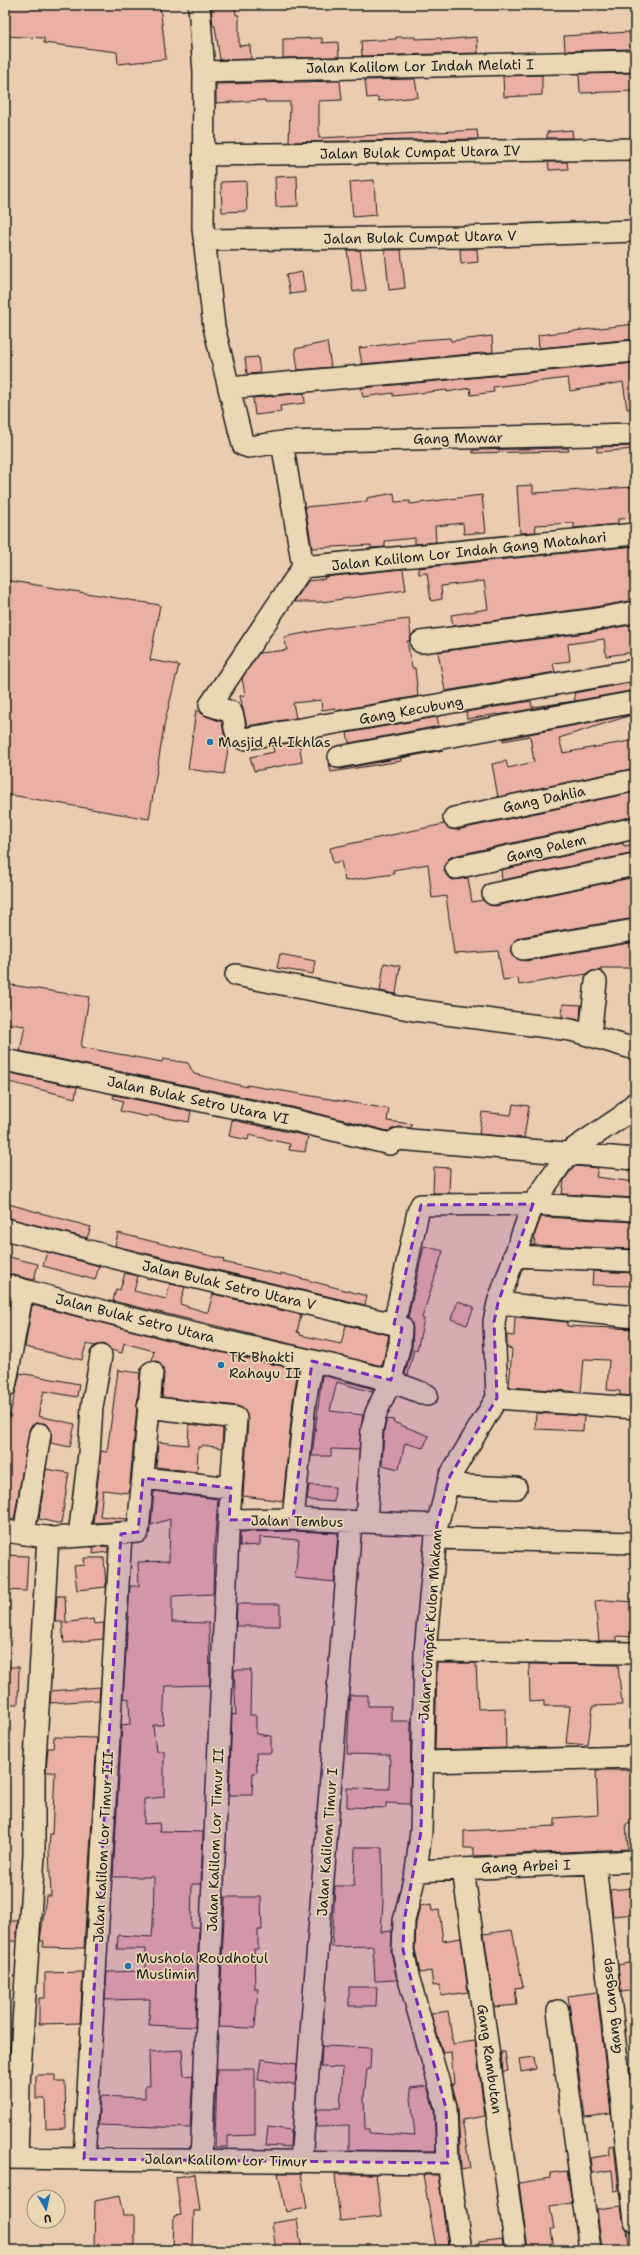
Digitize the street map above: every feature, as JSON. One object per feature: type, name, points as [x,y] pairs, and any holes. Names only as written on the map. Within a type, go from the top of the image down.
[{"type":"street","points":[[199,5],[204,72],[203,228],[214,327],[229,388],[635,351]]},
{"type":"street","name":"Jalan Kalilom Lor Indah Melati I","points":[[204,72],[635,61]]},
{"type":"street","name":"Jalan Bulak Cumpat Utara IV","points":[[204,155],[635,149]]},
{"type":"street","name":"Jalan Bulak Cumpat Utara V","points":[[205,240],[464,237],[635,231]]},
{"type":"street","name":"Gang Mawar","points":[[229,388],[243,445],[249,447],[282,442],[635,434]]},
{"type":"street","points":[[282,442],[303,567]]},
{"type":"street","name":"Jalan Kalilom Lor Indah Gang Matahari","points":[[303,567],[635,534]]},
{"type":"street","name":"Gang Kecubung","points":[[303,567],[210,703],[212,706],[231,712],[235,731],[238,737],[244,739],[635,670]]},
{"type":"street","points":[[421,642],[591,620],[635,612]]},
{"type":"street","points":[[339,757],[635,702]]},
{"type":"street","name":"Gang Dahlia","points":[[454,818],[635,780]]},
{"type":"street","name":"Gang Palem","points":[[456,868],[635,828]]},
{"type":"street","points":[[494,894],[635,865]]},
{"type":"street","points":[[523,949],[635,930]]},
{"type":"street","points":[[236,975],[414,1010],[571,1030],[635,1049]]},
{"type":"street","points":[[590,1035],[596,982]]},
{"type":"street","name":"Jalan Bulak Setro Utara VI","points":[[5,1060],[394,1141],[569,1152],[635,1160]]},
{"type":"street","points":[[635,1103],[621,1117],[569,1152],[533,1204],[498,1303],[494,1322],[497,1398],[635,1408]]},
{"type":"street","points":[[391,1380],[402,1331],[401,1328],[394,1324],[418,1212],[421,1205],[533,1204],[635,1210]]},
{"type":"street","name":"Jalan Bulak Setro Utara V","points":[[5,1229],[150,1267],[394,1324]]},
{"type":"street","points":[[514,1256],[635,1261]]},
{"type":"street","points":[[5,1387],[14,1288]]},
{"type":"street","name":"Jalan Bulak Setro Utara","points":[[14,1288],[87,1306],[150,1324],[349,1368],[391,1380],[427,1396]]},
{"type":"street","points":[[498,1303],[635,1317]]},
{"type":"street","points":[[79,1536],[89,1454],[92,1407],[101,1356]]},
{"type":"street","points":[[293,1519],[305,1402],[312,1361]]},
{"type":"street","points":[[40,1434],[14,1532],[67,1538],[138,1532],[152,1372]]},
{"type":"street","name":"Jalan Kalilom Timur I","points":[[301,2161],[358,1522],[372,1429],[376,1413],[391,1380]]},
{"type":"street","name":"Jalan Cumpat Kulon Makam","points":[[462,2250],[456,2227],[448,2163],[446,2108],[408,1976],[403,1950],[404,1921],[416,1871],[421,1832],[424,1762],[425,1651],[436,1532],[449,1480],[497,1398]]},
{"type":"street","name":"Jalan Kalilom Lor Timur II","points":[[148,1407],[235,1417],[229,1520],[201,2160]]},
{"type":"street","points":[[143,1478],[231,1488]]},
{"type":"street","points":[[449,1480],[464,1486],[516,1488]]},
{"type":"street","name":"Jalan Tembus","points":[[229,1520],[293,1519],[358,1522],[436,1532],[635,1543]]},
{"type":"street","name":"Jalan Kalilom Lor Timur III","points":[[84,2159],[121,1534]]},
{"type":"street","points":[[11,2158],[19,2085],[34,1855],[34,1777],[48,1537]]},
{"type":"street","points":[[425,1651],[635,1653]]},
{"type":"street","points":[[424,1762],[635,1757]]},
{"type":"street","name":"Gang Arbei I","points":[[416,1871],[596,1864],[635,1861]]},
{"type":"street","name":"Gang Langsep","points":[[596,1864],[635,2221]]},
{"type":"street","name":"Gang Rambutan","points":[[463,1868],[516,2250]]},
{"type":"street","points":[[558,2011],[590,2250]]},
{"type":"street","name":"Jalan Kalilom Lor Timur","points":[[11,2158],[448,2163]]},
{"type":"highlighted area","points":[[533,1204],[498,1303],[494,1322],[497,1398],[450,1476],[437,1525],[425,1651],[421,1832],[404,1921],[403,1950],[446,2108],[448,2163],[84,2159],[121,1534],[138,1532],[143,1478],[231,1488],[229,1520],[293,1519],[312,1361],[391,1380],[402,1328],[394,1324],[421,1205]]},
{"type":"building","points":[[5,5],[160,5],[166,59],[118,64],[117,52],[44,43],[44,38],[5,36]]},
{"type":"building","points":[[211,5],[235,5],[236,15],[239,15],[239,46],[250,45],[251,59],[220,60],[215,26],[213,26]]},
{"type":"building","points":[[629,32],[631,49],[565,51],[564,36]]},
{"type":"building","points":[[396,37],[415,37],[415,39],[441,38],[441,40],[477,37],[478,53],[362,56],[361,41],[396,39]]},
{"type":"building","points":[[322,38],[322,43],[338,42],[339,57],[283,58],[283,39]]},
{"type":"building","points":[[635,73],[635,91],[580,93],[579,74]]},
{"type":"building","points":[[542,75],[542,95],[504,97],[503,76]]},
{"type":"building","points":[[415,79],[418,97],[378,101],[378,97],[367,98],[365,80]]},
{"type":"building","points":[[340,81],[342,100],[319,101],[319,138],[477,130],[478,139],[289,142],[290,102],[265,102],[265,100],[216,103],[216,84]]},
{"type":"building","points":[[572,130],[573,138],[547,138],[547,132]]},
{"type":"building","points":[[548,162],[567,162],[568,169],[549,170]]},
{"type":"building","points":[[297,176],[298,206],[276,207],[275,177]]},
{"type":"building","points":[[374,180],[376,215],[353,217],[350,182]]},
{"type":"building","points":[[246,181],[247,211],[222,212],[221,182]]},
{"type":"building","points":[[460,249],[477,249],[478,262],[461,264]]},
{"type":"building","points":[[347,250],[360,250],[366,290],[353,292]]},
{"type":"building","points":[[385,250],[401,250],[405,288],[389,290]]},
{"type":"building","points":[[302,272],[305,292],[290,294],[286,275]]},
{"type":"building","points":[[635,324],[635,339],[539,348],[538,335]]},
{"type":"building","points":[[492,336],[493,352],[362,364],[359,348],[420,340],[450,338],[451,341]]},
{"type":"building","points":[[327,342],[331,367],[298,370],[295,349]]},
{"type":"building","points":[[258,357],[260,373],[247,374],[245,358]]},
{"type":"building","points":[[635,363],[635,409],[627,409],[623,382],[570,391],[568,378],[493,387],[494,392],[471,395],[470,388],[447,392],[447,390],[393,396],[393,393],[363,397],[361,388]]},
{"type":"building","points":[[304,393],[305,403],[280,406],[281,412],[255,415],[253,398]]},
{"type":"building","points":[[635,446],[635,449],[597,452],[597,447]]},
{"type":"building","points":[[568,448],[569,451],[473,453],[473,450]]},
{"type":"building","points":[[533,485],[533,493],[634,487],[635,518],[618,519],[618,524],[574,528],[574,523],[535,525],[536,532],[520,533],[517,486]]},
{"type":"building","points":[[394,493],[395,502],[410,501],[410,504],[482,495],[486,532],[464,534],[463,523],[435,526],[436,542],[415,544],[415,538],[385,541],[385,547],[371,548],[371,545],[312,548],[305,507],[367,501],[367,498]]},
{"type":"building","points":[[635,546],[635,600],[589,608],[453,626],[451,615],[488,609],[484,581],[441,586],[442,599],[431,601],[427,573],[419,574],[418,568]]},
{"type":"building","points":[[403,569],[406,590],[322,602],[294,602],[308,581],[325,579],[324,577]]},
{"type":"building","points":[[5,580],[160,605],[150,660],[179,665],[165,721],[149,819],[5,794]]},
{"type":"building","points":[[409,619],[411,636],[409,641],[407,641],[412,668],[415,668],[418,696],[335,711],[335,708],[322,710],[321,700],[293,703],[296,718],[247,726],[240,696],[245,695],[242,678],[259,653],[287,650],[284,637],[326,629]]},
{"type":"building","points":[[635,624],[635,652],[606,656],[604,639],[568,644],[570,661],[553,663],[555,672],[445,691],[438,652],[593,632]]},
{"type":"building","points":[[635,682],[635,690],[575,701],[574,693]]},
{"type":"building","points":[[531,701],[532,707],[574,701],[467,719],[466,712]]},
{"type":"building","name":"Masjid Al Ikhlas","points":[[196,710],[206,716],[222,722],[224,734],[229,743],[224,774],[188,769]]},
{"type":"building","points":[[635,714],[559,738],[563,753],[635,740],[635,768],[498,797],[492,764],[506,761],[508,768],[534,762],[530,736],[503,741],[503,739]]},
{"type":"building","points":[[437,717],[439,726],[349,743],[347,733]]},
{"type":"building","points":[[299,741],[302,762],[254,771],[250,757],[274,752],[273,746]]},
{"type":"building","points":[[443,750],[401,758],[401,761],[331,772],[329,764],[335,768],[341,769]]},
{"type":"building","points":[[635,792],[635,816],[453,856],[448,859],[444,870],[447,876],[453,880],[468,878],[472,902],[483,900],[489,905],[495,906],[635,877],[635,918],[521,937],[515,940],[511,951],[514,957],[525,961],[635,942],[635,968],[600,968],[601,971],[592,971],[587,974],[519,985],[518,978],[503,980],[498,951],[454,954],[446,896],[432,898],[428,864],[393,870],[394,874],[345,881],[341,861],[333,863],[330,848],[444,824],[450,829],[456,830]]},
{"type":"building","points":[[623,843],[624,846],[635,844],[635,853],[502,880],[501,870]]},
{"type":"building","points":[[280,954],[315,961],[313,974],[277,968]]},
{"type":"building","points":[[384,963],[400,966],[396,994],[380,991]]},
{"type":"building","points":[[5,984],[89,997],[81,1047],[162,1062],[163,1059],[188,1063],[194,1074],[247,1087],[247,1085],[389,1109],[387,1121],[412,1124],[411,1128],[399,1127],[388,1131],[292,1107],[20,1051],[25,1026],[5,1023]]},
{"type":"building","points":[[563,1004],[581,1005],[580,1020],[562,1017]]},
{"type":"building","points":[[5,1072],[77,1087],[75,1098],[5,1081]]},
{"type":"building","points":[[114,1095],[191,1111],[189,1122],[149,1115],[148,1117],[120,1111],[123,1101],[113,1098]]},
{"type":"building","points":[[513,1104],[529,1106],[524,1138],[479,1134],[482,1112],[511,1115]]},
{"type":"building","points":[[232,1120],[308,1136],[305,1152],[289,1150],[290,1144],[249,1135],[248,1140],[229,1136]]},
{"type":"building","points":[[574,1166],[598,1168],[596,1177],[635,1182],[635,1198],[562,1194],[564,1180]]},
{"type":"building","points":[[434,1167],[450,1168],[449,1193],[433,1193]]},
{"type":"building","points":[[5,1203],[91,1227],[87,1238],[5,1217]]},
{"type":"building","points":[[541,1217],[635,1222],[635,1249],[534,1245],[535,1234]]},
{"type":"building","points":[[118,1233],[224,1259],[223,1262],[281,1275],[281,1273],[367,1296],[365,1305],[115,1246]]},
{"type":"building","points":[[424,1246],[443,1251],[422,1318],[424,1319],[417,1350],[414,1349],[408,1375],[405,1374],[412,1347],[413,1328],[411,1321],[408,1318]]},
{"type":"building","points":[[47,1252],[99,1266],[95,1280],[43,1266]]},
{"type":"building","points":[[5,1256],[38,1264],[34,1280],[5,1273]]},
{"type":"building","points":[[593,1271],[634,1273],[633,1286],[592,1285]]},
{"type":"building","points":[[125,1273],[138,1276],[134,1291],[166,1299],[170,1284],[185,1287],[180,1304],[205,1312],[208,1312],[213,1294],[301,1315],[297,1332],[300,1333],[300,1335],[341,1344],[346,1325],[389,1335],[382,1366],[113,1301],[116,1289],[120,1290]]},
{"type":"building","points":[[458,1301],[474,1307],[467,1325],[451,1319]]},
{"type":"building","points":[[32,1305],[176,1342],[298,1370],[293,1401],[283,1501],[243,1496],[248,1419],[243,1409],[237,1406],[162,1397],[164,1373],[159,1362],[152,1360],[154,1351],[124,1343],[122,1353],[111,1350],[103,1344],[95,1346],[86,1344],[82,1360],[25,1347]]},
{"type":"building","points":[[515,1317],[567,1322],[567,1326],[635,1329],[633,1364],[635,1365],[634,1396],[620,1395],[620,1391],[607,1390],[609,1360],[584,1359],[581,1392],[509,1387],[512,1349],[507,1348],[507,1335],[514,1336]]},
{"type":"building","points":[[118,1370],[140,1373],[129,1493],[103,1490],[100,1516],[127,1519],[127,1521],[93,1523],[101,1451],[107,1452]]},
{"type":"building","points":[[20,1373],[79,1384],[77,1397],[44,1391],[38,1416],[75,1424],[70,1447],[51,1443],[51,1430],[47,1424],[36,1423],[30,1427],[14,1520],[5,1519],[5,1449],[8,1422]]},
{"type":"building","points":[[322,1375],[374,1389],[372,1392],[337,1382],[330,1411],[363,1415],[359,1450],[331,1449],[331,1456],[312,1456]]},
{"type":"building","points":[[536,1413],[584,1416],[583,1431],[535,1429]]},
{"type":"building","points":[[387,1419],[394,1420],[393,1422],[429,1436],[423,1448],[405,1443],[399,1469],[382,1465],[384,1431]]},
{"type":"building","points":[[189,1424],[223,1428],[222,1448],[202,1445],[202,1447],[198,1447],[197,1472],[156,1467],[158,1442],[188,1445]]},
{"type":"building","points":[[46,1469],[69,1473],[61,1524],[39,1519]]},
{"type":"building","points":[[309,1485],[335,1487],[334,1502],[307,1500]]},
{"type":"building","points":[[154,1491],[218,1499],[214,1547],[213,1594],[172,1596],[172,1622],[209,1623],[210,1685],[165,1686],[163,1725],[153,1725],[156,1751],[164,1751],[164,1797],[144,1799],[144,1824],[159,1823],[160,1831],[203,1832],[201,1884],[192,1884],[191,1927],[199,1927],[195,2027],[149,2025],[150,1999],[105,2000],[107,1972],[146,1971],[146,1949],[117,1949],[118,1935],[152,1937],[154,1877],[113,1877],[122,1725],[130,1724],[129,1699],[123,1698],[130,1586],[139,1586],[138,1562],[169,1561],[170,1519],[151,1525]]},
{"type":"building","points":[[293,1531],[338,1533],[334,1582],[295,1578],[299,1540],[260,1537],[260,1545],[240,1546],[240,1532]]},
{"type":"building","points":[[108,1546],[108,1552],[93,1554],[94,1548],[91,1547]]},
{"type":"building","points":[[5,1555],[28,1556],[26,1591],[5,1590]]},
{"type":"building","points":[[84,1558],[104,1558],[106,1587],[77,1590],[74,1566],[85,1565]]},
{"type":"building","points":[[57,1596],[65,1596],[66,1622],[55,1622]]},
{"type":"building","points":[[605,1600],[635,1602],[635,1637],[617,1636],[617,1641],[599,1641],[595,1601]]},
{"type":"building","points":[[237,1604],[280,1604],[280,1626],[236,1626]]},
{"type":"building","points":[[93,1619],[94,1624],[104,1623],[103,1639],[64,1643],[62,1623]]},
{"type":"building","points":[[437,1663],[476,1663],[478,1709],[505,1708],[506,1748],[435,1750]]},
{"type":"building","points":[[529,1664],[618,1665],[622,1705],[593,1706],[588,1745],[566,1743],[570,1706],[544,1706],[544,1701],[530,1702]]},
{"type":"building","points":[[5,1667],[19,1667],[18,1704],[5,1704]]},
{"type":"building","points":[[234,1670],[251,1670],[250,1715],[256,1715],[256,1734],[271,1736],[271,1753],[256,1753],[257,1772],[253,1773],[252,1795],[229,1795],[232,1714],[236,1715]]},
{"type":"building","points":[[100,1687],[99,1700],[50,1703],[51,1691]]},
{"type":"building","points":[[350,1695],[368,1695],[368,1706],[391,1706],[391,1721],[411,1721],[410,1804],[386,1803],[386,1808],[347,1807],[347,1788],[389,1789],[390,1755],[347,1754]]},
{"type":"building","points":[[54,1737],[97,1738],[84,1948],[43,1947],[44,1941],[40,1941],[46,1896],[51,1896],[49,1850],[50,1834],[52,1834],[55,1772],[46,1772],[48,1748],[53,1748]]},
{"type":"building","points":[[596,1770],[633,1770],[635,1823],[626,1824],[628,1849],[474,1856],[474,1848],[464,1848],[464,1831],[555,1826],[555,1818],[598,1815]]},
{"type":"building","points":[[355,1847],[382,1847],[383,1902],[381,1932],[392,1931],[391,1952],[397,1980],[375,1981],[373,1946],[332,1947],[335,1886],[354,1886]]},
{"type":"building","points":[[635,1888],[635,1914],[613,1916],[610,1890]]},
{"type":"building","points":[[225,1897],[261,1897],[262,1930],[258,1930],[258,1949],[254,1949],[255,1989],[258,1989],[255,2028],[219,2027]]},
{"type":"building","points":[[431,1904],[432,1911],[439,1910],[443,1941],[461,1938],[468,1992],[441,1996],[440,1985],[433,1986],[431,1971],[420,1973],[415,1949],[416,1923],[420,1906]]},
{"type":"building","points":[[5,1921],[18,1921],[16,1941],[5,1941]]},
{"type":"building","points":[[512,1930],[523,1987],[515,1988],[517,2005],[494,2007],[484,1934]]},
{"type":"building","points":[[635,1962],[635,1990],[621,1992],[618,1965]]},
{"type":"building","points":[[83,1972],[80,2023],[39,2024],[39,1998],[45,1998],[45,1973]]},
{"type":"building","points":[[349,1987],[377,1987],[376,2006],[349,2006]]},
{"type":"building","points":[[597,1992],[611,2114],[585,2117],[568,1996]]},
{"type":"building","points":[[448,2011],[453,2044],[475,2041],[485,2116],[462,2120],[470,2168],[461,2170],[458,2108],[452,2084],[454,2084],[451,2052],[443,2053],[431,2014]]},
{"type":"building","points":[[322,2046],[371,2048],[370,2069],[367,2069],[364,2097],[365,2129],[369,2129],[369,2133],[415,2136],[410,2088],[427,2086],[434,2110],[436,2151],[349,2150],[349,2126],[316,2127],[317,2108],[340,2108],[343,2068],[321,2067]]},
{"type":"building","points":[[182,2050],[184,2076],[193,2075],[190,2128],[98,2125],[100,2096],[145,2098],[145,2086],[150,2086],[149,2052]]},
{"type":"building","points":[[501,2052],[505,2052],[508,2071],[503,2072]]},
{"type":"building","points":[[534,2057],[536,2069],[521,2072],[519,2059]]},
{"type":"building","points":[[261,2059],[297,2064],[295,2085],[258,2080]]},
{"type":"building","points":[[217,2069],[255,2069],[255,2135],[228,2136],[228,2147],[215,2147]]},
{"type":"building","points":[[36,2075],[56,2075],[56,2081],[65,2081],[66,2128],[46,2129],[45,2099],[36,2099]]},
{"type":"building","points":[[268,2127],[291,2130],[290,2147],[266,2145]]},
{"type":"building","points":[[614,2145],[619,2190],[614,2191],[612,2170],[592,2173],[590,2158],[610,2155],[609,2146]]},
{"type":"building","points":[[567,2171],[572,2203],[550,2206],[554,2229],[551,2229],[554,2250],[528,2250],[519,2183],[550,2178],[550,2173]]},
{"type":"building","points":[[278,2173],[301,2173],[307,2208],[286,2212]]},
{"type":"building","points":[[195,2174],[200,2211],[194,2211],[193,2250],[173,2250],[174,2216],[181,2215],[176,2177]]},
{"type":"building","points":[[335,2174],[376,2174],[381,2217],[340,2221]]},
{"type":"building","points":[[423,2175],[438,2175],[448,2245],[436,2247]]},
{"type":"building","points":[[119,2196],[123,2215],[135,2215],[135,2250],[94,2250],[95,2201]]},
{"type":"building","points":[[621,2206],[623,2222],[627,2230],[629,2245],[602,2249],[597,2209]]},
{"type":"building","points":[[297,2219],[302,2250],[276,2250],[272,2223]]},
{"type":"building","points":[[502,2239],[504,2250],[479,2250],[479,2242]]},
{"type":"place","name":"Masjid Al Ikhlas","points":[[210,742]]},
{"type":"place","name":"TK Bhakti Rahayu II","points":[[221,1365]]},
{"type":"place","name":"Mushola Roudhotul Muslimin","points":[[128,1966]]}]
